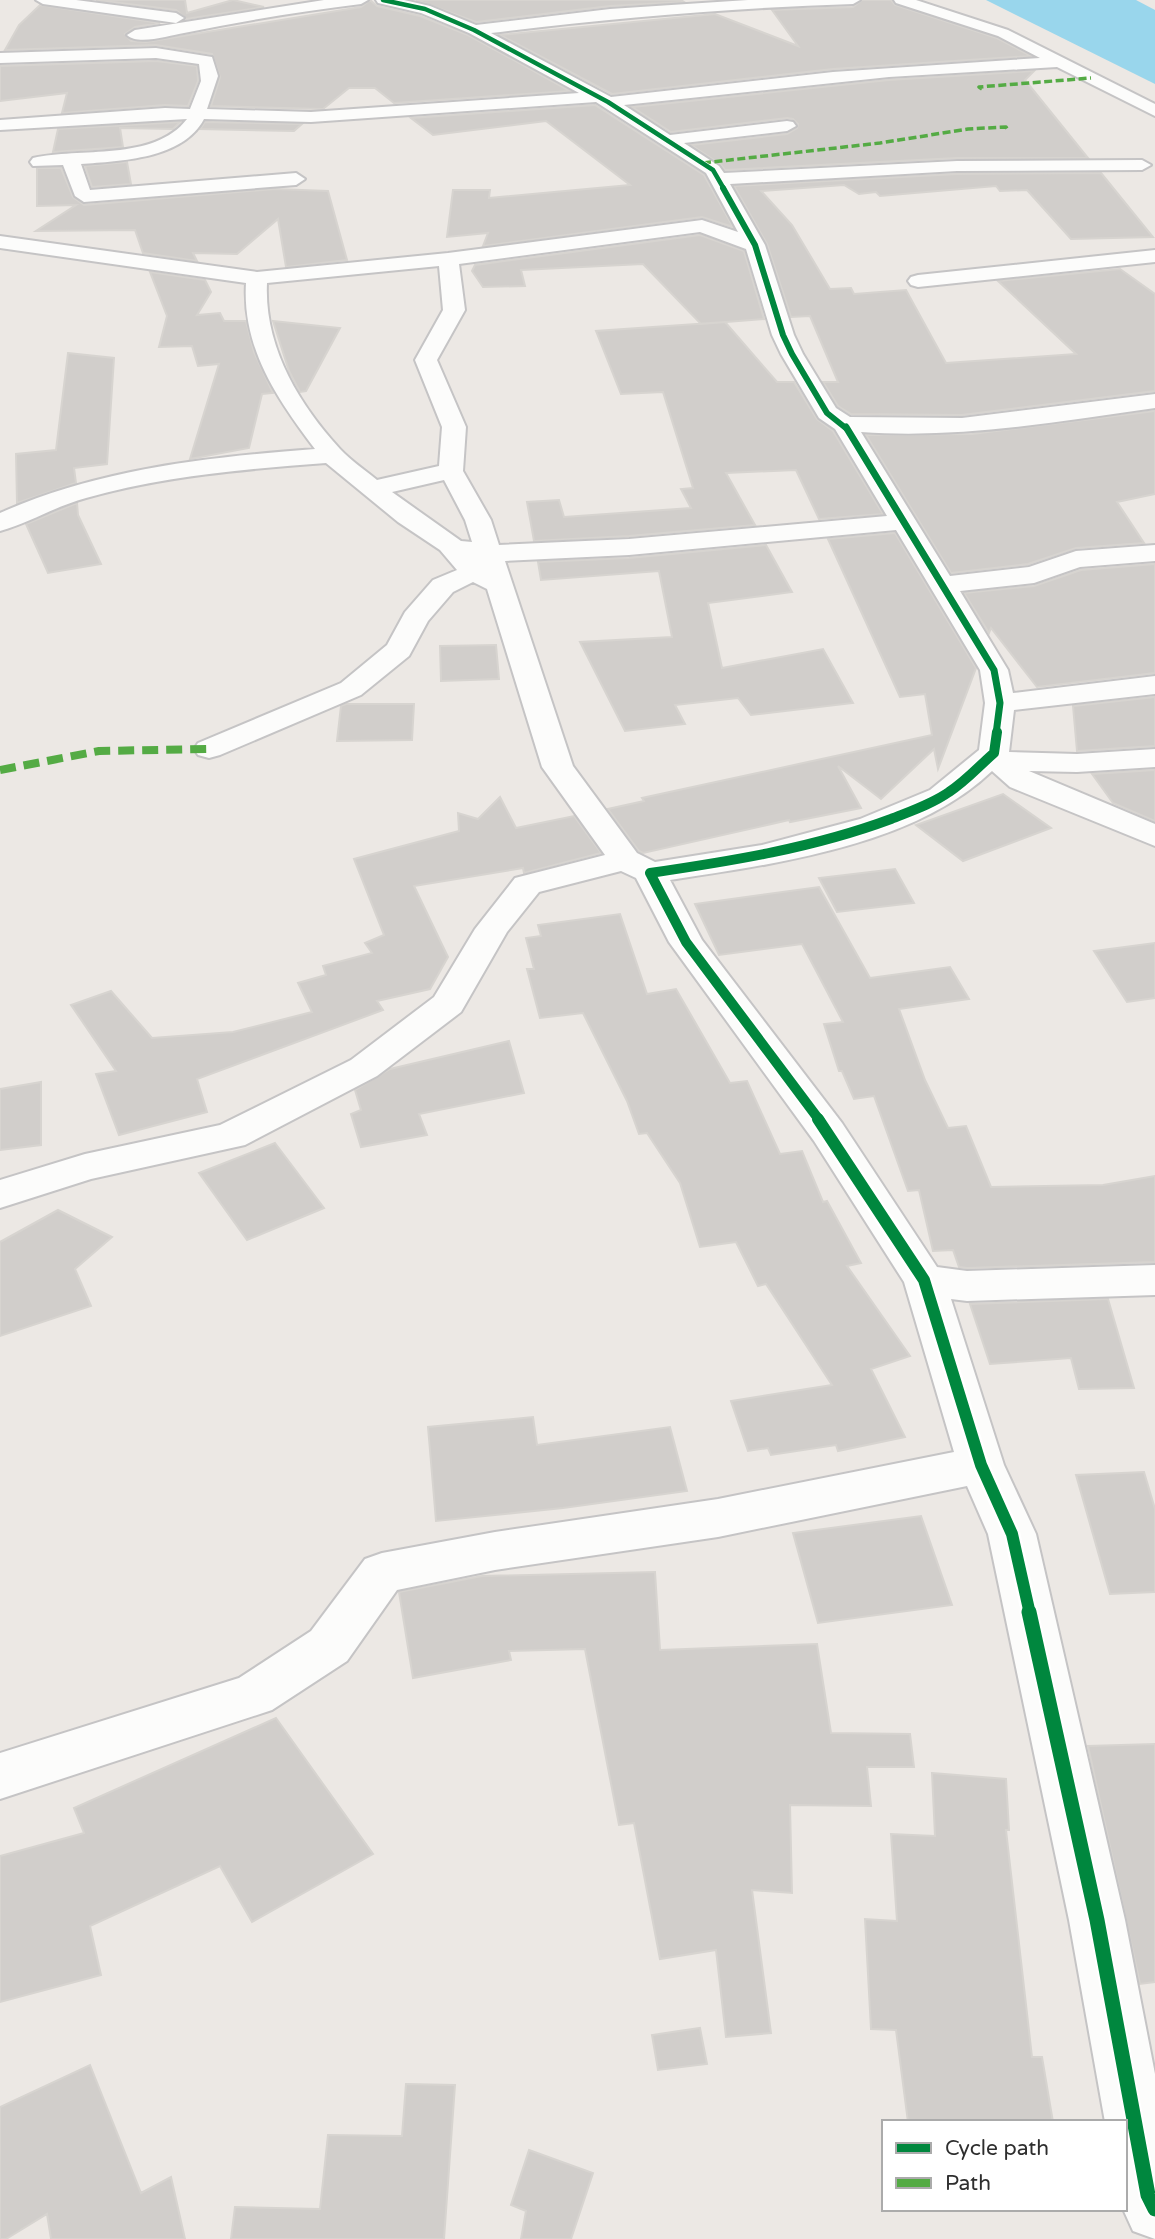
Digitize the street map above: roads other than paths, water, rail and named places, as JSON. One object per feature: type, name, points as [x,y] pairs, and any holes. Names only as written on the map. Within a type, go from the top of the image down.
[{"type":"street","points":[[43,0],[205,23]]},
{"type":"street","points":[[108,54],[116,36],[188,29],[205,23],[288,9],[361,0]]},
{"type":"street","points":[[383,0],[425,9],[474,30],[594,90],[713,170],[755,245],[792,354],[827,413],[844,424],[994,670],[1000,704],[997,757],[1021,780],[1155,836]]},
{"type":"street","points":[[474,30],[610,14],[763,3],[853,0]]},
{"type":"street","points":[[901,0],[1003,33],[1155,111]]},
{"type":"street","points":[[988,46],[1024,43]]},
{"type":"street","points":[[0,58],[156,54],[206,60],[210,69],[209,80],[193,123],[169,142],[114,155],[39,162]]},
{"type":"street","points":[[0,125],[196,114],[311,117],[388,112],[594,90],[749,84],[962,65],[1059,62]]},
{"type":"street","points":[[379,95],[388,112]]},
{"type":"street","points":[[669,140],[787,126]]},
{"type":"street","points":[[71,159],[75,177],[84,196],[296,179]]},
{"type":"street","points":[[719,178],[957,166],[1142,165]]},
{"type":"street","points":[[3,236],[257,278],[448,259],[702,226],[755,245]]},
{"type":"street","points":[[3,236],[101,236]]},
{"type":"street","points":[[151,243],[173,249],[199,270]]},
{"type":"street","points":[[918,281],[1155,256]]},
{"type":"street","points":[[448,259],[454,310],[426,360],[454,427],[451,471],[478,520],[486,570],[558,767],[638,867],[686,942],[828,1132],[924,1280],[981,1465],[1012,1534],[1097,1920],[1148,2195],[1155,2209]]},
{"type":"street","points":[[257,278],[254,294],[261,330],[260,345],[290,402],[332,455],[407,517],[486,570]]},
{"type":"street","points":[[844,424],[891,429],[1007,424],[1155,401]]},
{"type":"street","points":[[0,523],[34,508],[85,492],[148,477],[263,460],[332,455]]},
{"type":"street","points":[[374,488],[451,471]]},
{"type":"street","points":[[209,749],[351,689],[399,650],[415,618],[443,586],[486,570],[629,547],[904,522]]},
{"type":"street","points":[[943,585],[1034,575],[1076,559],[1155,553]]},
{"type":"street","points":[[1000,704],[1155,685]]},
{"type":"street","points":[[0,1194],[85,1167],[231,1136],[364,1068],[448,1004],[492,929],[527,886],[638,867],[735,860],[842,837],[943,796],[997,757],[1077,764],[1155,758]]},
{"type":"street","points":[[924,1280],[967,1286],[1155,1280]]},
{"type":"street","points":[[0,1776],[254,1695],[329,1646],[382,1573],[495,1551],[718,1518],[981,1465]]},
{"type":"water","points":[[986,0],[1136,0],[1155,10],[1155,84]]}]
